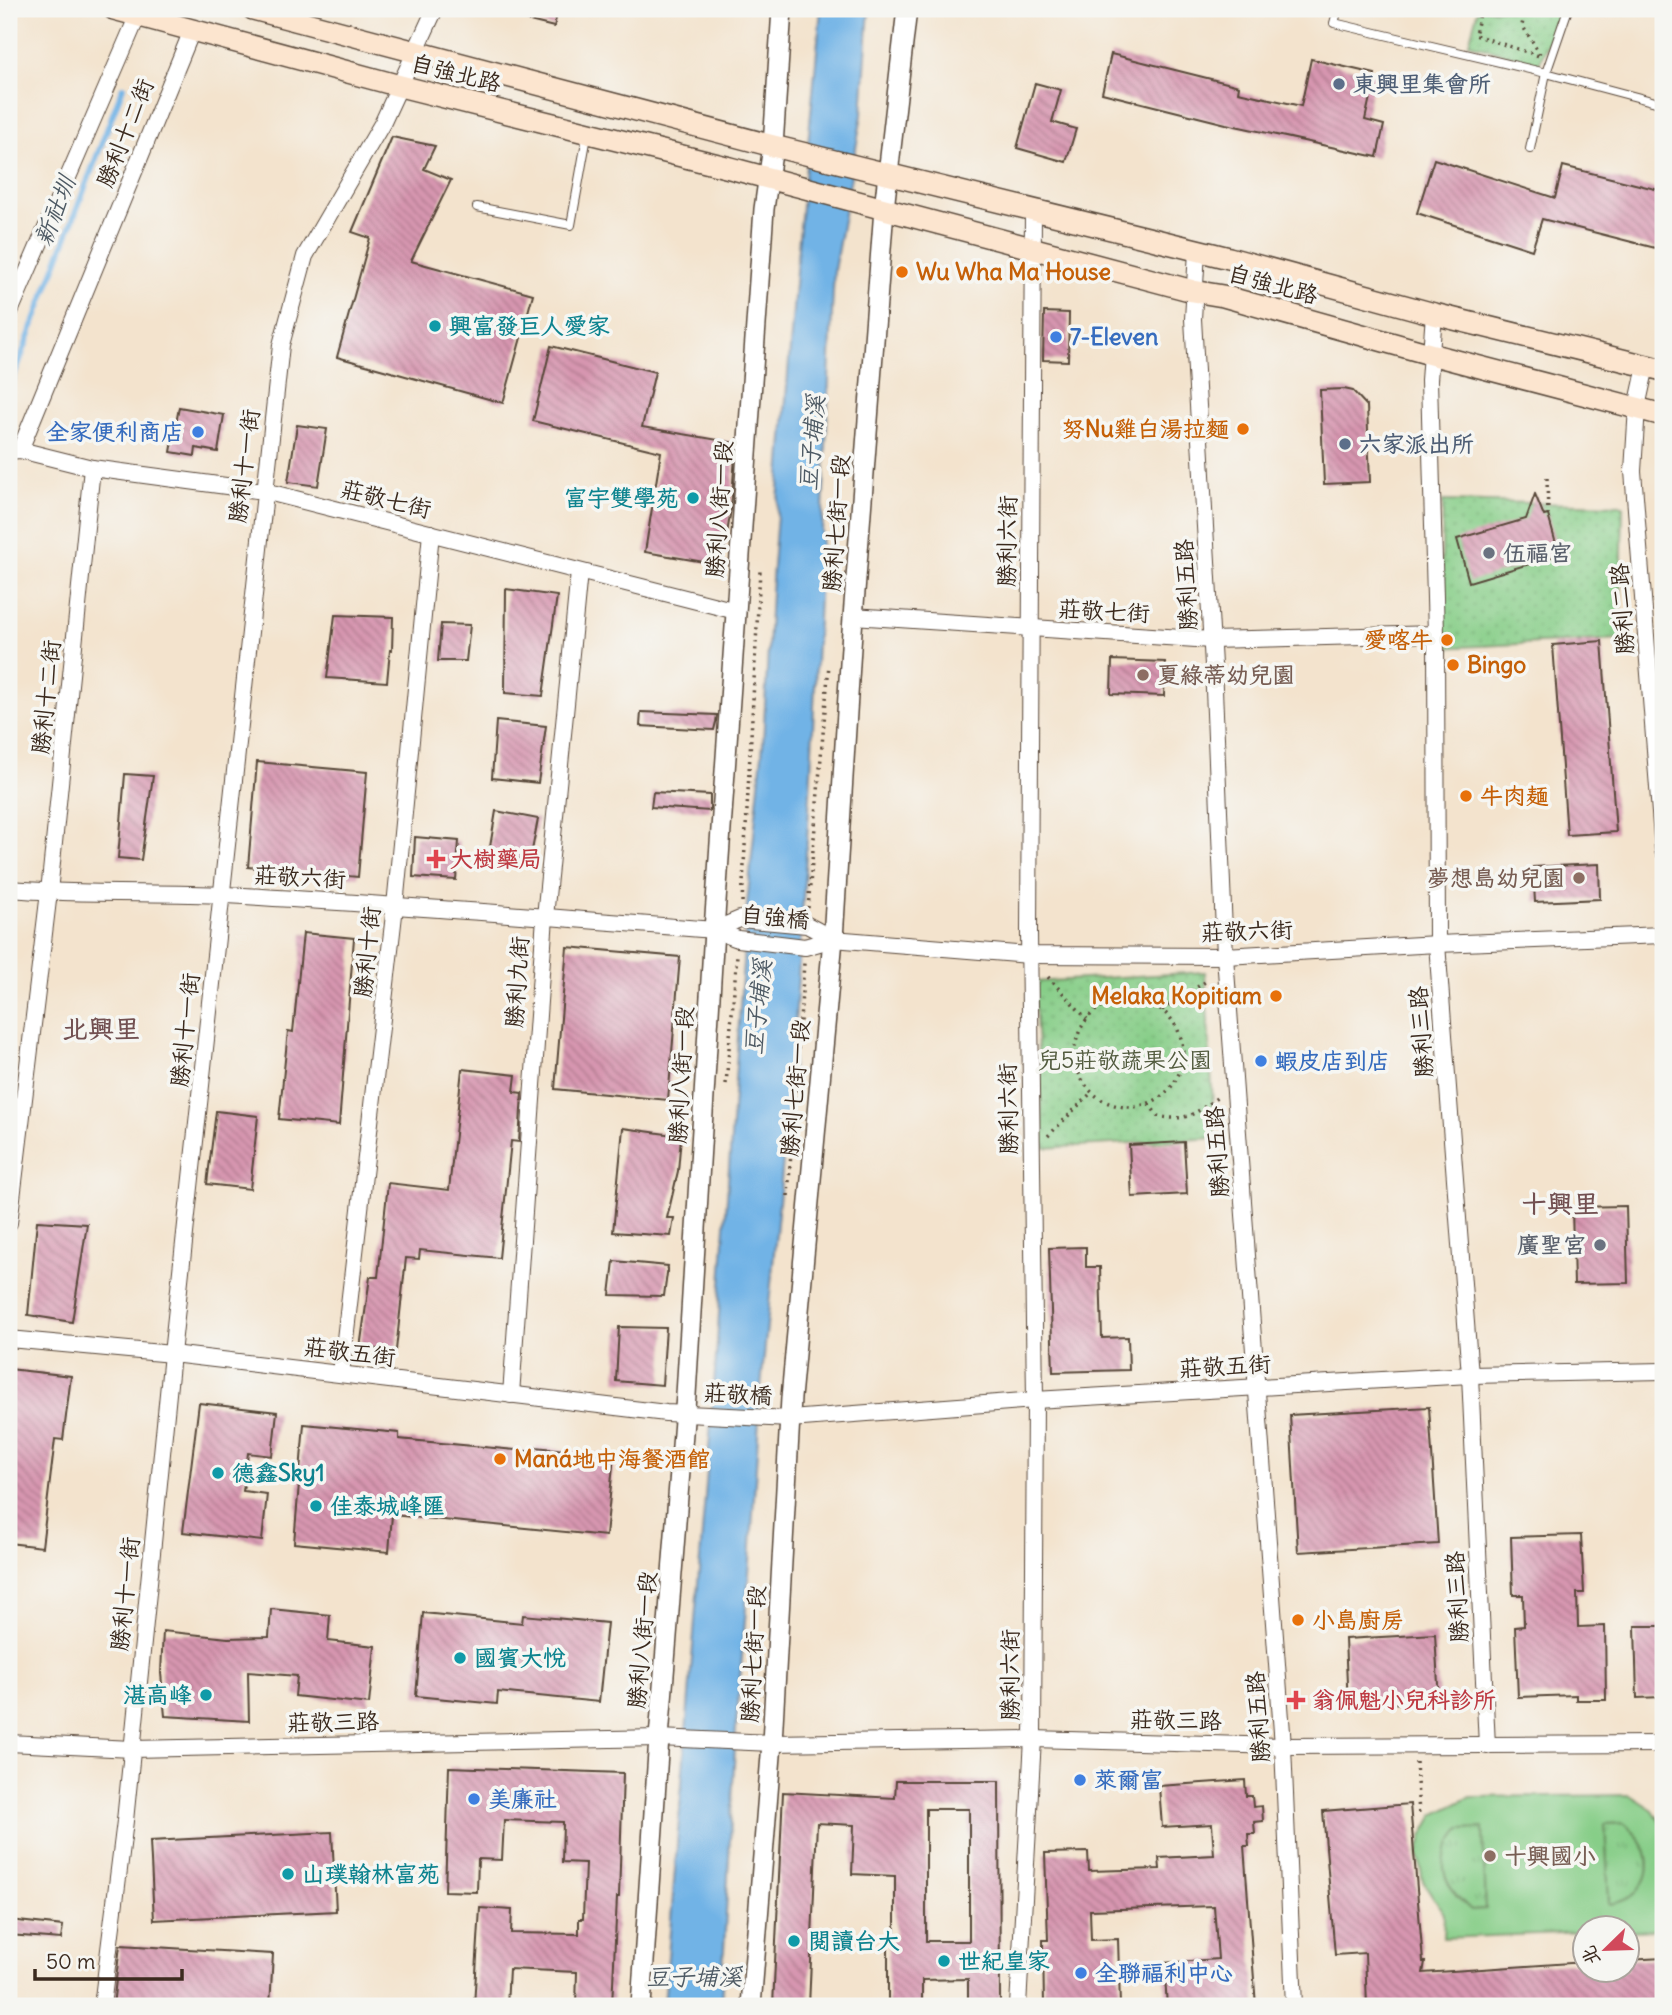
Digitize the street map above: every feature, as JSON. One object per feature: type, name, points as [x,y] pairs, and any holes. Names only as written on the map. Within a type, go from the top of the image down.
[{"type":"main road","name":"自強北路","points":[[114,9],[400,86],[777,181],[1193,291],[1223,296],[1663,415]]},
{"type":"main road","name":"自強北路","points":[[253,9],[782,148],[1655,368]]},
{"type":"street","name":"勝利十一街","points":[[102,2006],[132,1749],[281,345],[305,256],[383,122],[435,9]]},
{"type":"street","name":"勝利八街一段","points":[[641,2006],[684,1414],[736,611],[782,148],[782,9]]},
{"type":"street","name":"勝利七街一段","points":[[751,2006],[772,1743],[790,1419],[833,939],[876,207],[907,9]]},
{"type":"street","name":"勝利十二街","points":[[9,314],[138,15]]},
{"type":"street","name":"勝利十二街","points":[[13,447],[192,28]]},
{"type":"street","name":"勝利六街","points":[[1018,2006],[1033,1739],[1035,1400],[1029,955],[1029,629],[1033,210]]},
{"type":"street","name":"勝利五路","points":[[1197,251],[1193,291],[1212,640],[1225,956],[1283,1746],[1294,2006]]},
{"type":"street","name":"勝利三路","points":[[1434,314],[1430,354],[1436,634],[1437,944],[1470,1376],[1487,1746]]},
{"type":"street","name":"勝利二路","points":[[1655,368],[1637,407],[1633,471],[1663,850]]},
{"type":"street","name":"莊敬七街","points":[[13,447],[92,468],[264,491],[736,611]]},
{"type":"street","name":"勝利十二街","points":[[9,1223],[49,892],[92,468]]},
{"type":"street","name":"勝利十街","points":[[341,1374],[395,906],[431,533]]},
{"type":"street","name":"勝利九街","points":[[511,1395],[545,917],[579,572]]},
{"type":"street","name":"莊敬七街","points":[[853,617],[1212,640],[1436,634]]},
{"type":"street","name":"莊敬六街","points":[[9,889],[223,895],[714,930]]},
{"type":"street","name":"自強橋","points":[[714,930],[741,912],[807,925],[833,939]]},
{"type":"street","name":"自強橋","points":[[714,930],[738,939],[805,954],[833,939]]},
{"type":"street","name":"莊敬六街","points":[[833,939],[1029,955],[1225,956],[1663,935]]},
{"type":"street","name":"莊敬五街","points":[[9,1339],[172,1354],[684,1414]]},
{"type":"street","name":"莊敬五街","points":[[790,1419],[1035,1400],[1258,1387],[1663,1370]]},
{"type":"street","name":"莊敬橋","points":[[684,1414],[790,1419]]},
{"type":"street","name":"莊敬三路","points":[[9,1743],[132,1749],[659,1738],[772,1743],[1033,1739],[1283,1746],[1663,1744]]},
{"type":"lane","points":[[1338,9],[1334,23],[1546,73],[1663,104]]},
{"type":"lane","points":[[1530,149],[1546,73],[1568,9]]},
{"type":"lane","points":[[477,207],[571,225],[588,133]]},
{"type":"path","points":[[1481,9],[1475,35],[1541,56]]},
{"type":"path","points":[[1526,9],[1522,25],[1541,56],[1546,73]]},
{"type":"path","points":[[1547,478],[1548,515]]},
{"type":"path","points":[[741,912],[761,557]]},
{"type":"path","points":[[788,1206],[805,954]]},
{"type":"path","points":[[1042,972],[1087,1018]]},
{"type":"path","points":[[1162,1010],[1208,980]]},
{"type":"path","points":[[1127,998],[1146,1001],[1162,1010],[1174,1023],[1182,1039],[1184,1057],[1180,1074],[1171,1089],[1157,1101],[1123,1108],[1106,1103],[1091,1093],[1080,1079],[1075,1061],[1075,1042],[1087,1018],[1093,1011],[1109,1002],[1127,998]]},
{"type":"path","points":[[1031,1153],[1091,1093]]},
{"type":"path","points":[[1149,1104],[1158,1116],[1177,1120],[1200,1111],[1218,1097]]},
{"type":"path","points":[[1415,1746],[1419,1816]]},
{"type":"green space","points":[[1478,9],[1561,9],[1539,64],[1469,43]]},
{"type":"green space","points":[[1443,501],[1623,505],[1620,639],[1440,648]]},
{"type":"green space","name":"兒5莊敬蔬果公園","points":[[1205,972],[1215,1138],[1044,1148],[1034,982]]},
{"type":"green space","points":[[1630,1795],[1653,1810],[1663,1826],[1663,1930],[1640,1931],[1640,1913],[1570,1913],[1570,1933],[1443,1938],[1444,1914],[1423,1881],[1418,1855],[1424,1833],[1434,1815],[1470,1797]],"holes":[[[1624,1823],[1637,1835],[1647,1855],[1648,1865],[1643,1884],[1630,1897],[1609,1904],[1605,1824]],[[1483,1828],[1486,1909],[1471,1910],[1447,1882],[1444,1862],[1460,1829]]]},
{"type":"green space","points":[[1624,1823],[1643,1844],[1648,1866],[1643,1884],[1637,1892],[1630,1898],[1609,1904],[1605,1824]]},
{"type":"green space","points":[[1483,1828],[1486,1909],[1471,1910],[1447,1881],[1444,1862],[1451,1841],[1460,1829]]},
{"type":"water","name":"豆子埔溪","points":[[821,9],[869,9],[862,115],[834,270],[810,794],[792,1069],[761,1387],[736,1728],[721,2006],[664,2006],[715,1372],[747,905],[763,744],[771,592],[797,258]]},
{"type":"building","points":[[506,9],[558,9],[554,27],[505,15]]},
{"type":"building","points":[[1111,54],[1239,86],[1238,92],[1301,106],[1311,59],[1375,74],[1365,120],[1384,125],[1377,157],[1102,93]]},
{"type":"building","points":[[1035,83],[1061,90],[1052,122],[1076,129],[1066,162],[1017,148]]},
{"type":"building","name":"興富發巨人愛家","points":[[392,137],[435,146],[424,169],[451,180],[411,261],[533,294],[503,403],[337,357],[370,238],[352,232]]},
{"type":"building","points":[[1434,159],[1555,198],[1563,166],[1663,191],[1663,250],[1542,219],[1532,250],[1417,213]]},
{"type":"building","name":"7-Eleven","points":[[1044,312],[1069,313],[1068,361],[1043,360]]},
{"type":"building","points":[[551,346],[655,372],[642,427],[736,443],[731,509],[722,565],[645,552],[661,452],[533,421]]},
{"type":"building","name":"六家派出所","points":[[1320,390],[1353,391],[1367,406],[1370,482],[1324,484]]},
{"type":"building","name":"全家便利商店","points":[[179,407],[224,415],[218,452],[196,448],[195,456],[171,452]]},
{"type":"building","points":[[297,425],[327,429],[318,486],[288,482]]},
{"type":"building","points":[[1535,494],[1544,516],[1548,515],[1559,555],[1469,582],[1457,539],[1526,519]]},
{"type":"building","points":[[506,589],[557,596],[543,696],[505,693]]},
{"type":"building","points":[[335,615],[393,617],[387,682],[327,678]]},
{"type":"building","points":[[441,624],[470,625],[466,661],[438,661]]},
{"type":"building","points":[[1602,641],[1616,832],[1567,835],[1553,645]]},
{"type":"building","points":[[1112,660],[1165,662],[1164,696],[1111,694]]},
{"type":"building","points":[[641,712],[717,715],[714,730],[640,726]]},
{"type":"building","points":[[496,721],[546,726],[538,783],[492,778]]},
{"type":"building","points":[[257,762],[367,772],[358,877],[248,867]]},
{"type":"building","points":[[125,774],[153,776],[141,860],[118,858]]},
{"type":"building","points":[[653,792],[710,795],[710,811],[651,807]]},
{"type":"building","points":[[496,811],[538,819],[530,861],[489,853]]},
{"type":"building","name":"大樹藥局","points":[[415,837],[459,841],[456,880],[413,877]]},
{"type":"building","points":[[1599,864],[1600,899],[1535,902],[1533,867]]},
{"type":"building","points":[[303,933],[354,938],[339,1125],[279,1119],[288,1031],[293,1032]]},
{"type":"building","points":[[567,947],[680,957],[668,1100],[555,1089]]},
{"type":"building","points":[[462,1069],[516,1075],[514,1092],[522,1093],[519,1142],[511,1141],[499,1258],[420,1250],[419,1259],[406,1258],[396,1350],[360,1348],[370,1277],[378,1277],[388,1183],[449,1190]]},
{"type":"building","points":[[216,1111],[258,1116],[250,1189],[207,1184]]},
{"type":"building","points":[[623,1128],[681,1136],[678,1171],[667,1218],[674,1218],[671,1236],[613,1232]]},
{"type":"building","points":[[1184,1142],[1187,1194],[1132,1197],[1129,1145]]},
{"type":"building","name":"廣聖宮","points":[[1626,1206],[1628,1283],[1574,1284],[1572,1207]]},
{"type":"building","points":[[37,1221],[87,1224],[72,1322],[28,1315]]},
{"type":"building","points":[[1086,1247],[1086,1267],[1100,1267],[1102,1338],[1128,1337],[1129,1370],[1053,1372],[1049,1248]]},
{"type":"building","points":[[614,1261],[668,1266],[664,1296],[610,1295]]},
{"type":"building","points":[[619,1327],[666,1328],[662,1385],[616,1381]]},
{"type":"building","points":[[9,1369],[71,1376],[63,1440],[55,1439],[42,1547],[9,1543]]},
{"type":"building","name":"德鑫Sky1","points":[[199,1403],[277,1412],[272,1456],[248,1453],[243,1491],[267,1494],[262,1541],[183,1532]]},
{"type":"building","points":[[1429,1407],[1438,1544],[1298,1552],[1290,1415]]},
{"type":"building","points":[[304,1424],[399,1433],[399,1439],[536,1452],[536,1447],[614,1455],[606,1536],[392,1515],[389,1552],[294,1543]]},
{"type":"building","points":[[1581,1535],[1584,1593],[1577,1593],[1578,1627],[1605,1626],[1606,1700],[1576,1700],[1576,1695],[1518,1697],[1515,1627],[1524,1626],[1523,1595],[1513,1595],[1511,1537]]},
{"type":"building","points":[[271,1609],[330,1615],[328,1641],[375,1646],[369,1704],[295,1696],[297,1676],[248,1672],[249,1721],[165,1716],[161,1673],[163,1631],[228,1638],[269,1637]]},
{"type":"building","points":[[423,1613],[522,1623],[523,1615],[607,1623],[599,1702],[498,1692],[497,1704],[416,1696]]},
{"type":"building","points":[[1635,1626],[1663,1626],[1663,1697],[1637,1698]]},
{"type":"building","points":[[1435,1634],[1439,1701],[1348,1706],[1345,1639]]},
{"type":"building","points":[[449,1767],[623,1773],[612,2006],[576,2006],[577,1972],[509,1969],[507,2006],[474,2006],[480,1908],[512,1910],[511,1933],[579,1934],[579,1919],[583,1919],[585,1863],[562,1862],[563,1822],[504,1820],[502,1860],[478,1859],[477,1892],[445,1891]]},
{"type":"building","points":[[1245,1780],[1246,1796],[1252,1796],[1253,1807],[1262,1806],[1263,1821],[1254,1822],[1255,1834],[1248,1834],[1249,1846],[1244,1846],[1256,2006],[1167,2006],[1164,1963],[1218,1959],[1214,1906],[1090,1910],[1091,1940],[1118,1939],[1120,2006],[1044,2006],[1043,1940],[1048,1940],[1045,1853],[1088,1852],[1089,1871],[1160,1869],[1159,1858],[1214,1855],[1212,1824],[1162,1827],[1159,1786]]},
{"type":"building","points":[[896,1781],[999,1781],[1000,2006],[968,2006],[968,1979],[922,1980],[922,2006],[888,2006],[888,1940],[895,1940],[895,1876],[852,1874],[854,1825],[817,1823],[809,2006],[773,2006],[783,1792],[895,1798]],"holes":[[[926,1809],[969,1809],[969,1941],[926,1941]]]},
{"type":"building","points":[[1410,1804],[1425,1962],[1423,1973],[1570,1963],[1570,1983],[1640,1983],[1640,1959],[1663,1958],[1663,2006],[1367,2006],[1365,1953],[1335,1955],[1323,1811]]},
{"type":"building","points":[[332,1832],[336,1911],[154,1920],[150,1841]]},
{"type":"building","points":[[9,1920],[63,1926],[61,1939],[9,1935]]},
{"type":"building","points":[[120,1945],[273,1954],[270,2006],[113,2006]]},
{"type":"waterway","name":"新社圳","points":[[9,389],[123,87]]},
{"type":"place","name":"東興里集會所","points":[[1339,84]]},
{"type":"place","name":"Wu Wha Ma House","points":[[902,272]]},
{"type":"place","name":"興富發巨人愛家","points":[[435,326]]},
{"type":"place","name":"7-Eleven","points":[[1056,337]]},
{"type":"place","name":"努Nu雞白湯拉麵","points":[[1243,429]]},
{"type":"place","name":"全家便利商店","points":[[198,432]]},
{"type":"place","name":"六家派出所","points":[[1345,444]]},
{"type":"place","name":"富宇雙學苑","points":[[693,498]]},
{"type":"place","name":"伍福宮","points":[[1489,553]]},
{"type":"place","name":"愛喀牛","points":[[1447,640]]},
{"type":"place","name":"Bingo","points":[[1453,665]]},
{"type":"place","name":"夏綠蒂幼兒園","points":[[1143,675]]},
{"type":"place","name":"牛肉麺","points":[[1466,796]]},
{"type":"place","name":"大樹藥局","points":[[436,859]]},
{"type":"place","name":"夢想島幼兒園","points":[[1579,878]]},
{"type":"place","name":"Melaka Kopitiam","points":[[1276,996]]},
{"type":"place","name":"蝦皮店到店","points":[[1261,1061]]},
{"type":"place","name":"廣聖宮","points":[[1600,1245]]},
{"type":"place","name":"Maná地中海餐酒館","points":[[500,1459]]},
{"type":"place","name":"德鑫Sky1","points":[[218,1473]]},
{"type":"place","name":"佳泰城峰匯","points":[[316,1506]]},
{"type":"place","name":"小島廚房","points":[[1298,1620]]},
{"type":"place","name":"國賓大悅","points":[[460,1658]]},
{"type":"place","name":"湛高峰","points":[[206,1695]]},
{"type":"place","name":"翁佩魁小兒科診所","points":[[1296,1700]]},
{"type":"place","name":"萊爾富","points":[[1080,1780]]},
{"type":"place","name":"美廉社","points":[[474,1799]]},
{"type":"place","name":"十興國小","points":[[1490,1856]]},
{"type":"place","name":"山璞翰林富苑","points":[[288,1874]]},
{"type":"place","name":"閱讀台大","points":[[794,1941]]},
{"type":"place","name":"世紀皇家","points":[[944,1961]]},
{"type":"place","name":"全聯福利中心","points":[[1081,1973]]},
{"type":"district","name":"北興里","points":[[101,1029]]},
{"type":"district","name":"十興里","points":[[1560,1204]]}]
